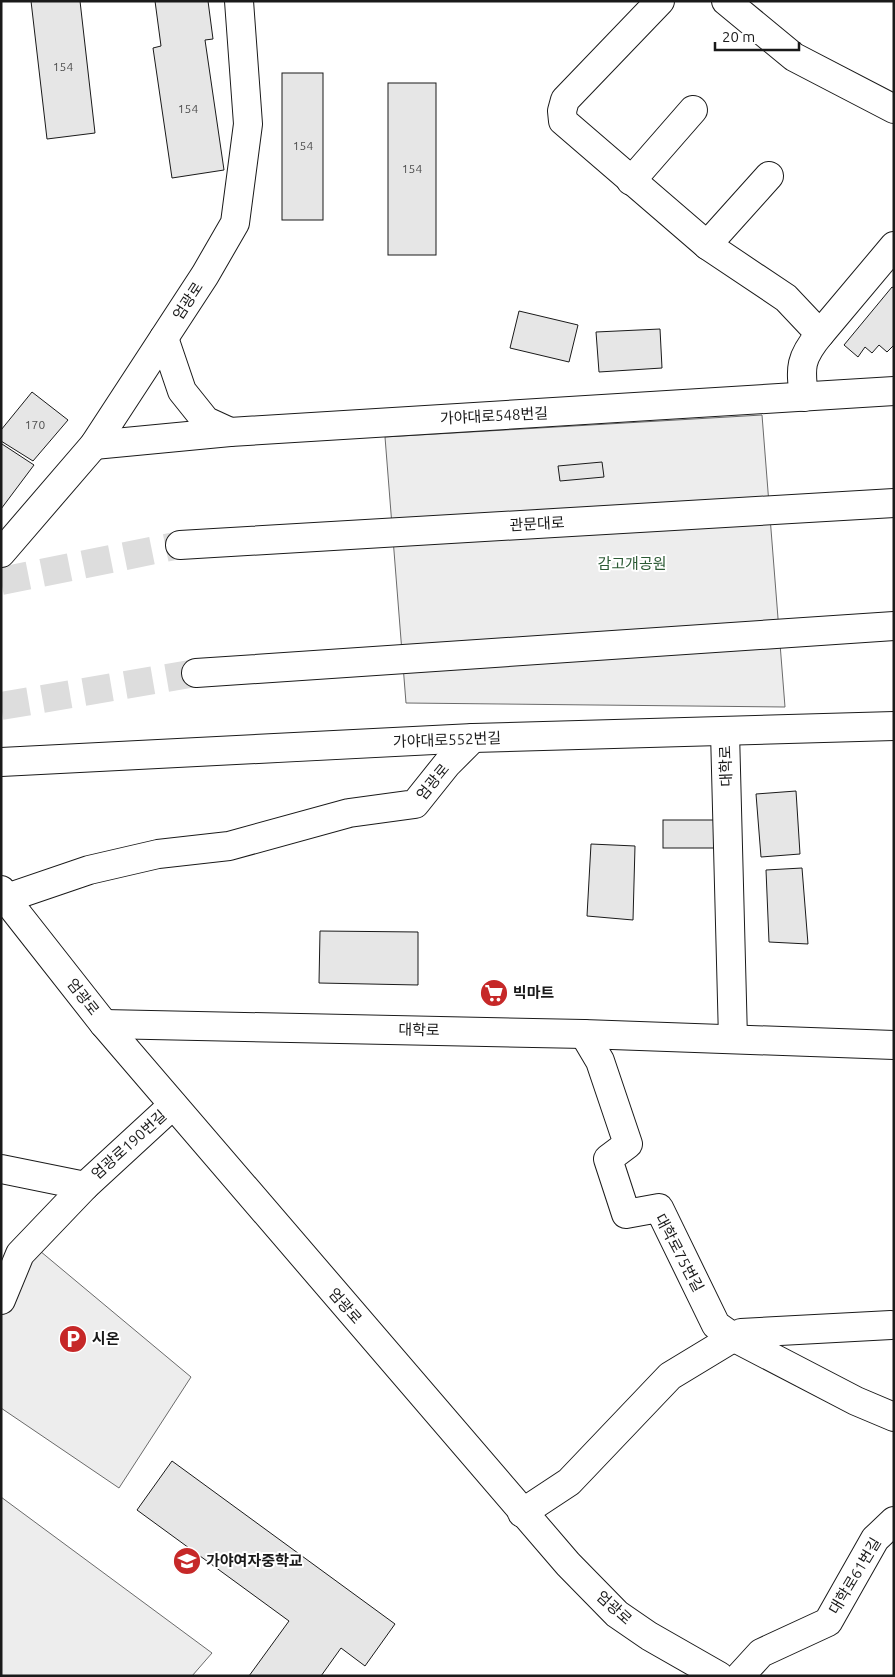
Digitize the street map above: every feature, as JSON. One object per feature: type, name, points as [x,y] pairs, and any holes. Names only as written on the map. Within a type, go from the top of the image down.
[{"type":"main road","name":"엄광로","points":[[1,553],[94,445],[206,275],[235,223],[248,124],[240,1]]},
{"type":"main road","points":[[660,1],[565,100],[562,111],[563,121],[596,147],[631,181],[707,245],[786,298],[820,334]]},
{"type":"main road","points":[[726,1],[794,57],[894,109]]},
{"type":"main road","points":[[631,181],[693,110]]},
{"type":"main road","points":[[707,245],[769,176]]},
{"type":"main road","points":[[804,397],[801,370],[806,351],[894,246]]},
{"type":"main road","points":[[164,338],[182,391],[206,421],[230,432]]},
{"type":"main road","name":"가야대로548번길","points":[[94,445],[230,432],[894,391]]},
{"type":"main road","name":"관문대로","points":[[180,545],[894,503]]},
{"type":"main road","points":[[196,673],[894,626]]},
{"type":"main road","name":"가야대로552번길","points":[[8,760],[473,738],[894,726]]},
{"type":"main road","name":"대학로","points":[[725,732],[734,1039]]},
{"type":"main road","name":"엄광로","points":[[473,738],[447,764],[415,804],[348,813],[229,846],[158,854],[89,870],[3,896],[104,1024],[522,1513],[618,1614],[649,1636],[719,1676]]},
{"type":"main road","name":"대학로","points":[[104,1024],[584,1034],[894,1045]]},
{"type":"main road","name":"대학로75번길","points":[[584,1034],[600,1061],[628,1144],[608,1159],[626,1214],[659,1208],[716,1325],[733,1337],[856,1401],[894,1417]]},
{"type":"main road","name":"엄광로190번길","points":[[1,1300],[11,1251],[174,1105]]},
{"type":"main road","name":"엄광로190번길","points":[[1,1169],[85,1186]]},
{"type":"main road","points":[[522,1513],[569,1482],[670,1376],[733,1337],[741,1333],[891,1325]]},
{"type":"main road","name":"대학로61번길","points":[[740,1676],[761,1653],[828,1622],[875,1539],[894,1521]]},
{"type":"shaded area","name":"감고개공원","points":[[762,415],[785,707],[406,703],[385,437]]},
{"type":"shaded area","name":"시온","points":[[40,1251],[191,1377],[119,1488],[1,1408],[1,1300]]},
{"type":"shaded area","points":[[1,1497],[212,1653],[192,1676],[1,1676]]},
{"type":"building","points":[[31,1],[80,1],[95,133],[47,139]]},
{"type":"building","points":[[155,1],[208,1],[213,39],[205,40],[224,170],[172,178],[153,48],[161,46]]},
{"type":"building","points":[[282,73],[323,73],[323,220],[282,220]]},
{"type":"building","points":[[388,83],[436,83],[436,255],[388,255]]},
{"type":"building","points":[[892,287],[894,288],[894,345],[887,352],[879,345],[872,353],[865,347],[858,357],[844,345]]},
{"type":"building","points":[[519,311],[578,325],[569,362],[510,348]]},
{"type":"building","points":[[660,329],[662,368],[599,372],[596,332]]},
{"type":"building","points":[[32,392],[68,420],[33,461],[1,441],[1,430]]},
{"type":"building","points":[[1,444],[34,465],[1,509]]},
{"type":"building","points":[[602,462],[604,477],[560,481],[558,466]]},
{"type":"building","points":[[796,791],[800,854],[761,857],[756,794]]},
{"type":"building","points":[[663,820],[720,820],[720,848],[663,848]]},
{"type":"building","points":[[591,844],[635,846],[633,920],[587,916]]},
{"type":"building","points":[[802,868],[808,944],[769,942],[766,870]]},
{"type":"building","points":[[320,931],[418,932],[418,985],[319,983]]},
{"type":"building","points":[[172,1461],[395,1624],[365,1666],[341,1648],[321,1676],[249,1676],[289,1621],[137,1510]]},
{"type":"tunnel","points":[[1,581],[180,545]]},
{"type":"tunnel","points":[[1,706],[196,673]]},
{"type":"place","name":"빅마트","points":[[494,993]]},
{"type":"place","name":"시온","points":[[73,1339]]},
{"type":"place","name":"가야여자중학교","points":[[187,1561]]}]
